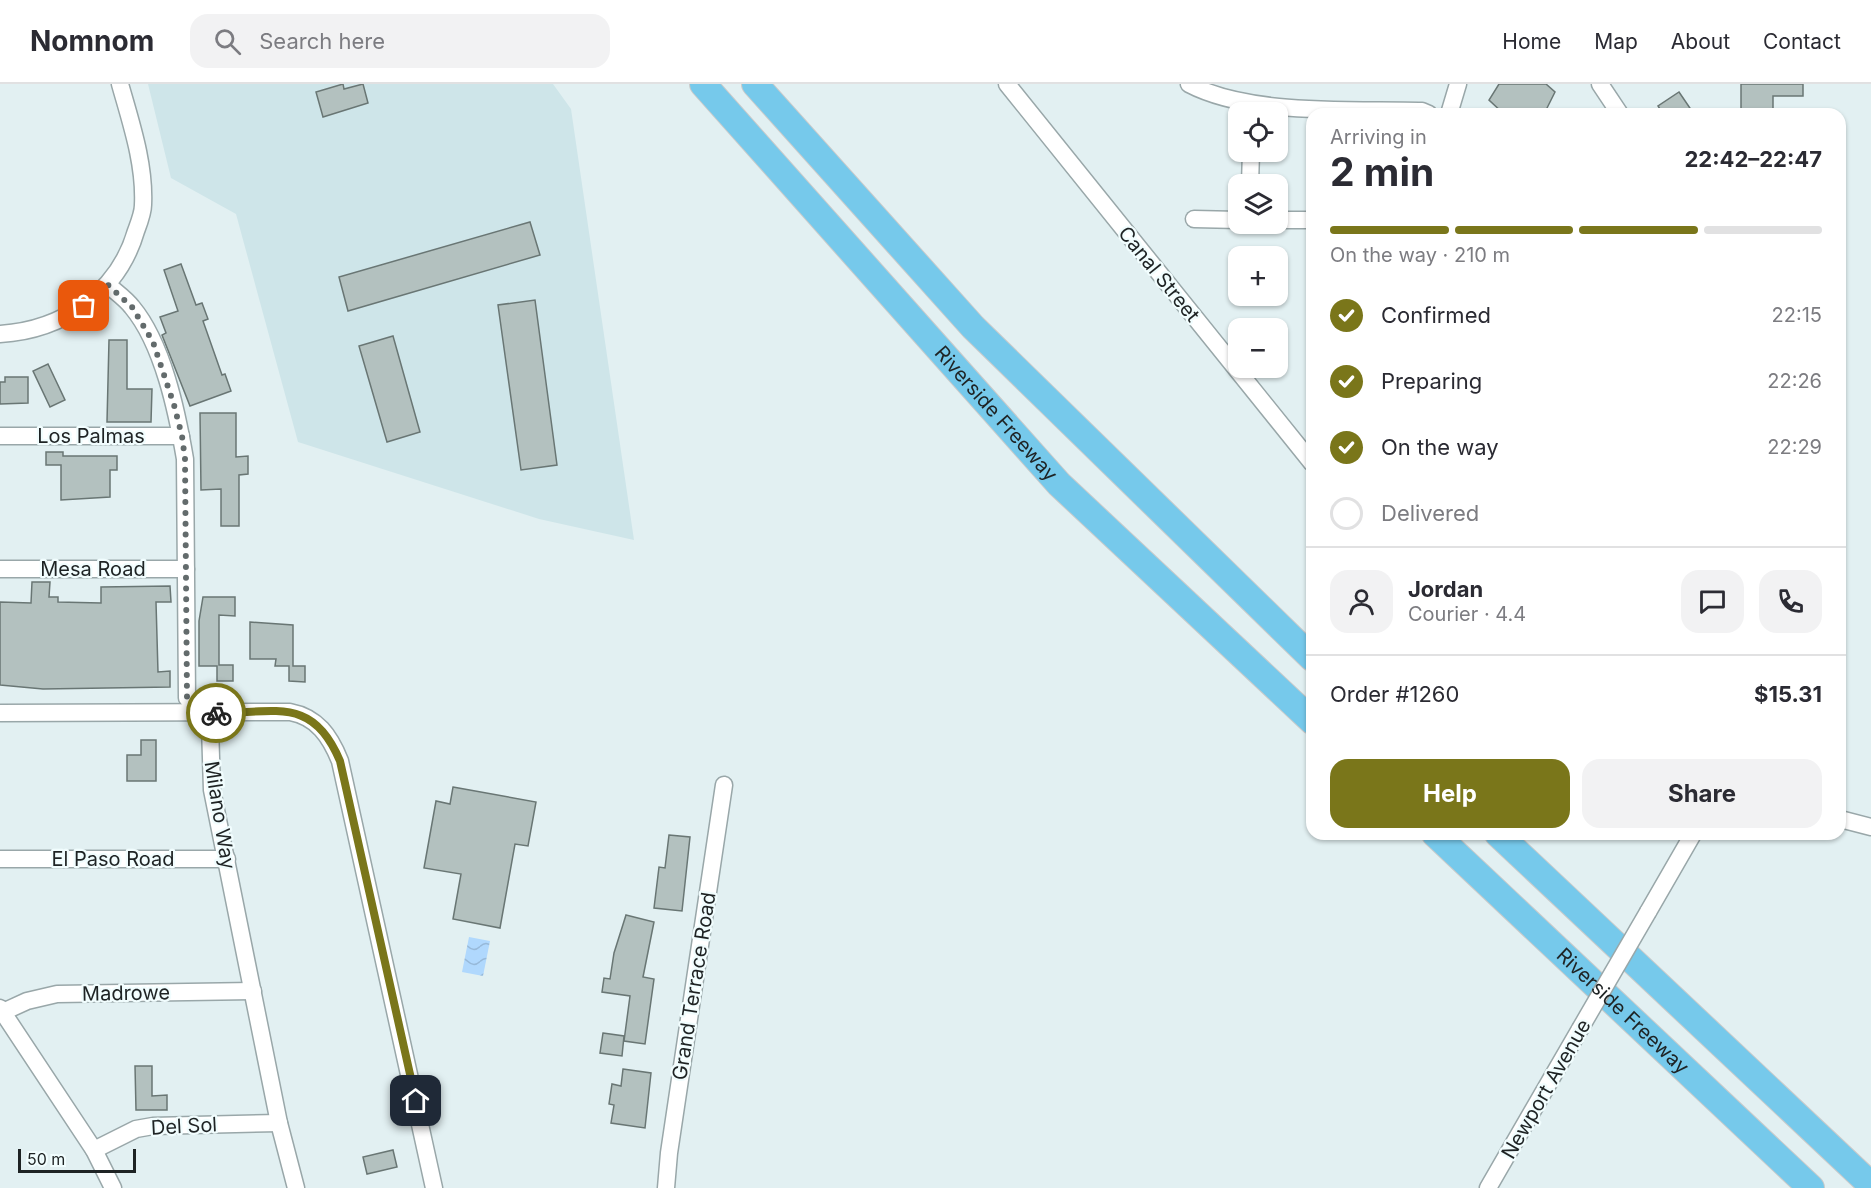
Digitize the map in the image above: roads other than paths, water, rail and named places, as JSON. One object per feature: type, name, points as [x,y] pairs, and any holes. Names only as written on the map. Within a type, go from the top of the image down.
[{"type":"highway","name":"Riverside Freeway","points":[[703,84],[1059,484],[1306,715]]},
{"type":"highway","name":"Riverside Freeway","points":[[755,84],[973,327],[1306,652]]},
{"type":"highway","name":"Riverside Freeway","points":[[1441,840],[1812,1188]]},
{"type":"highway","points":[[1504,840],[1871,1185]]},
{"type":"street","points":[[0,334],[17,333],[53,324],[84,306],[108,285],[132,246],[144,207],[141,164],[120,84]]},
{"type":"street","name":"Canal Street","points":[[1007,84],[1306,456]]},
{"type":"street","points":[[1189,84],[1234,102]]},
{"type":"street","points":[[1451,108],[1458,84]]},
{"type":"street","points":[[1600,84],[1616,108]]},
{"type":"street","points":[[1288,109],[1306,109]]},
{"type":"street","points":[[1194,219],[1228,220]]},
{"type":"street","points":[[1288,220],[1306,220]]},
{"type":"street","name":"Milano Way","points":[[108,285],[132,307],[153,342],[182,436],[185,459],[187,698],[210,726],[212,790],[279,1123],[296,1188]]},
{"type":"street","name":"Los Palmas","points":[[0,436],[182,436]]},
{"type":"street","name":"Mesa Road","points":[[0,569],[186,569]]},
{"type":"street","points":[[0,713],[290,712],[305,715],[321,727],[333,745],[346,784],[434,1188]]},
{"type":"street","name":"Grand Terrace Road","points":[[666,1188],[669,1153],[724,785]]},
{"type":"street","points":[[1846,821],[1871,828]]},
{"type":"street","name":"Newport Avenue","points":[[1488,1188],[1690,840]]},
{"type":"street","name":"El Paso Road","points":[[0,859],[227,859]]},
{"type":"street","name":"Madrowe","points":[[2,1010],[57,994],[253,991]]},
{"type":"street","points":[[2,1010],[94,1150],[113,1188]]},
{"type":"street","name":"Del Sol","points":[[94,1150],[136,1130],[153,1126],[279,1123]]},
{"type":"water","points":[[469,937],[490,941],[483,976],[462,972]]}]
